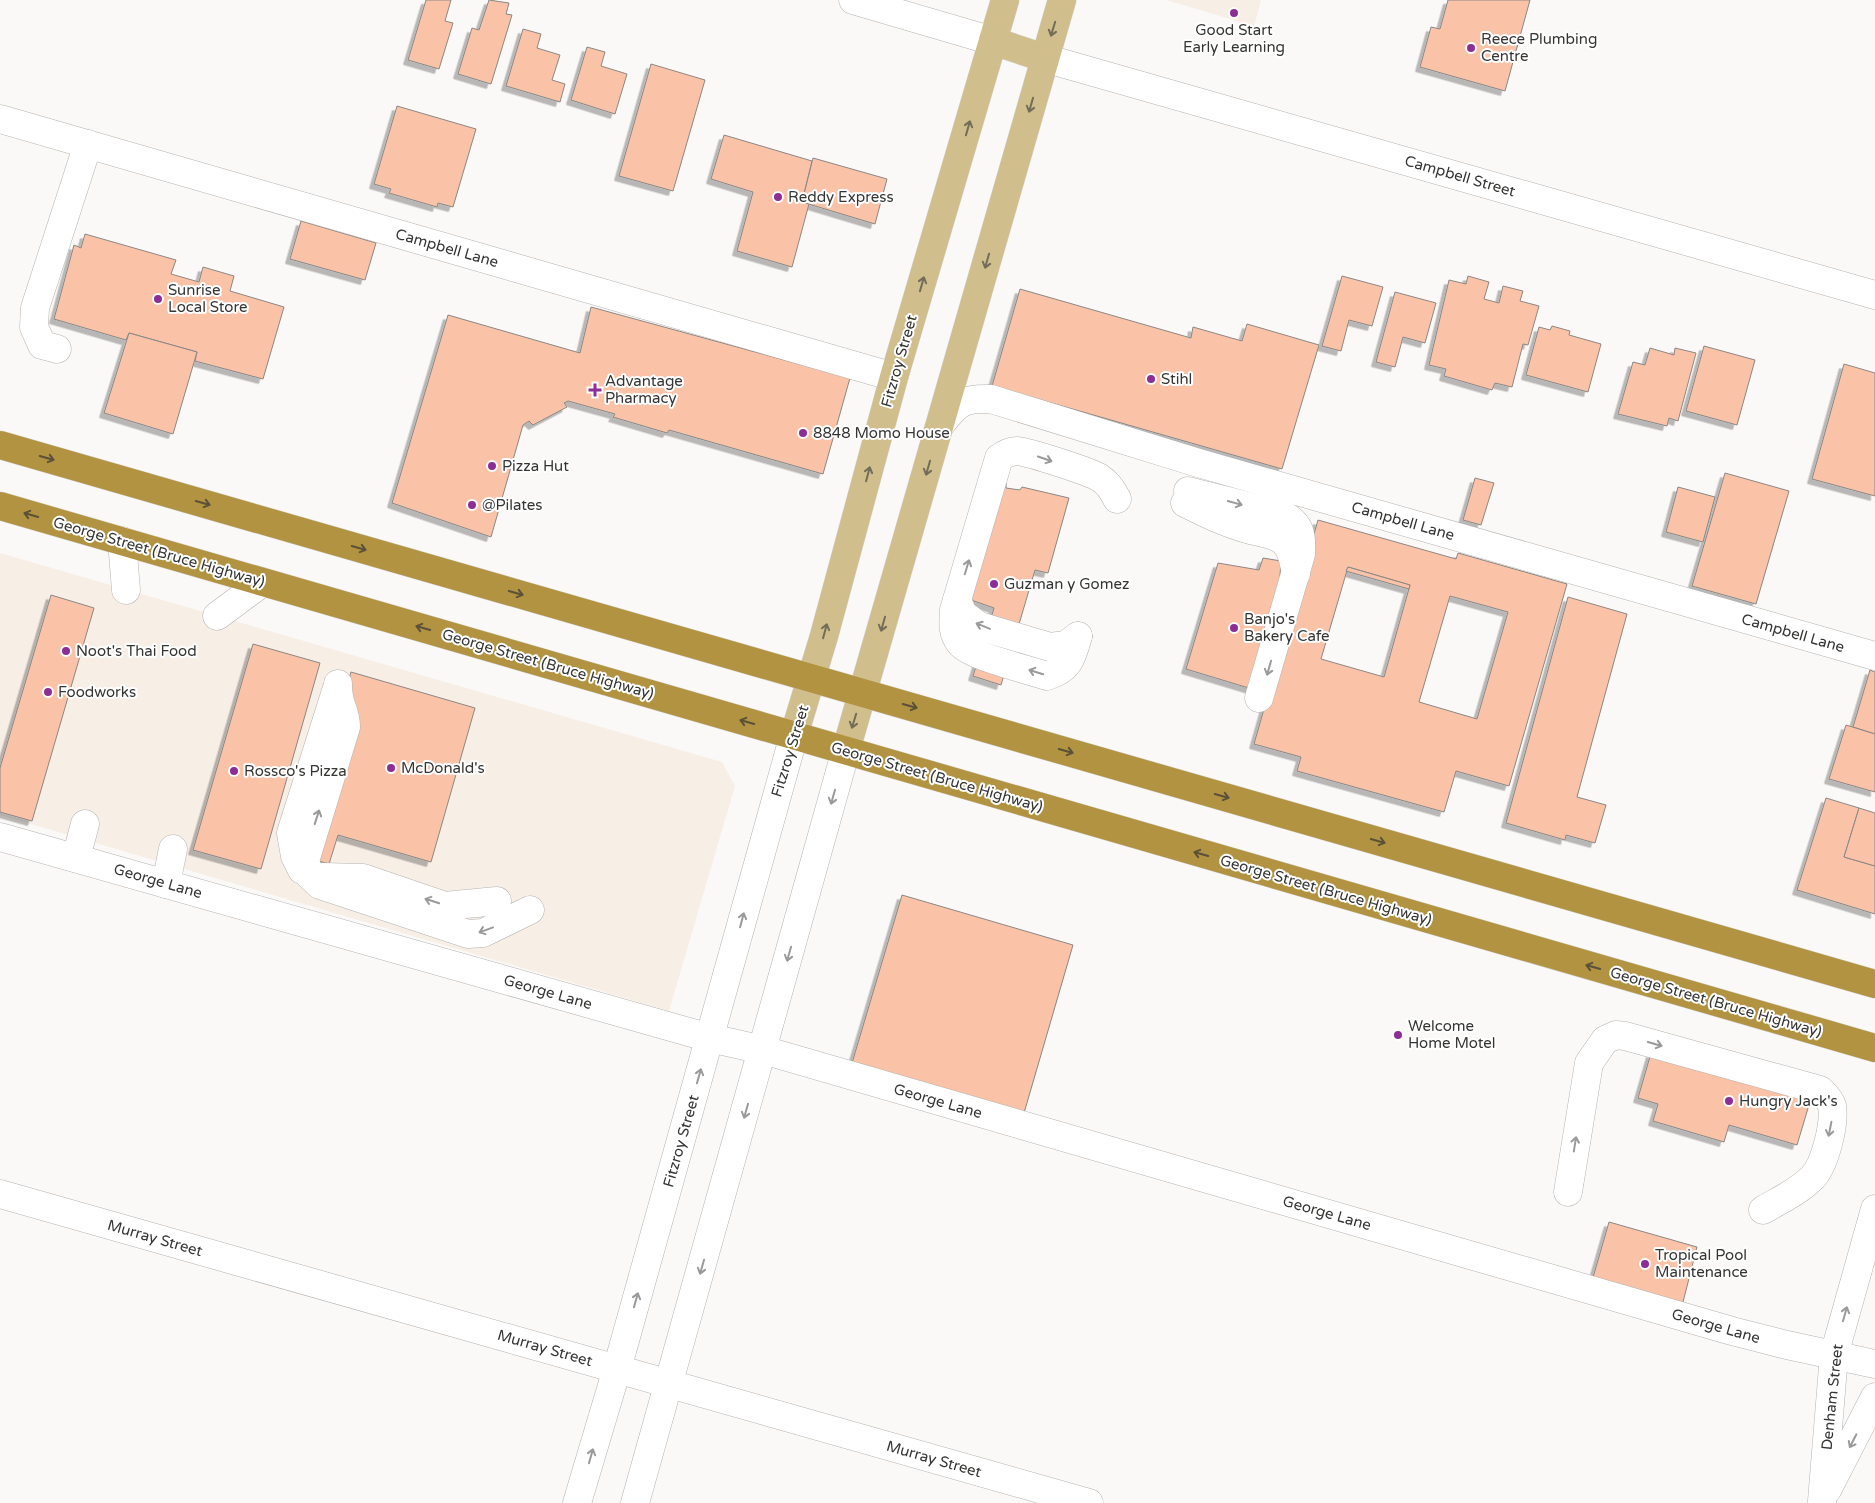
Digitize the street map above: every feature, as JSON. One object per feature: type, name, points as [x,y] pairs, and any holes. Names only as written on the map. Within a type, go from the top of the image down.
[{"type":"highway","points":[[0,445],[1875,984]]},
{"type":"highway","name":"George Street (Bruce Highway)","points":[[0,506],[1875,1048]]},
{"type":"main road","name":"Fitzroy Street","points":[[794,735],[812,678],[894,376],[1005,0]]},
{"type":"main road","points":[[846,750],[1062,0]]},
{"type":"main road","points":[[993,41],[1044,58]]},
{"type":"street","points":[[853,0],[993,41]]},
{"type":"street","name":"Campbell Street","points":[[1044,58],[1875,295]]},
{"type":"street","name":"Campbell Lane","points":[[0,119],[894,376]]},
{"type":"street","points":[[57,349],[42,345],[34,327],[34,308],[88,144]]},
{"type":"street","points":[[961,353],[972,380],[983,390],[994,395],[1263,474],[1323,498]]},
{"type":"street","name":"Campbell Lane","points":[[941,424],[960,403],[970,398],[991,399],[1195,462],[1875,656]]},
{"type":"street","points":[[1078,636],[1072,656],[1066,666],[1058,672],[1047,676],[974,653],[961,646],[953,632],[954,610],[999,458],[1005,453],[1016,451],[1032,454],[1100,477],[1117,499]]},
{"type":"street","points":[[1186,496],[1284,515],[1294,520],[1302,536],[1301,554],[1296,574],[1259,698]]},
{"type":"street","points":[[122,541],[126,590]]},
{"type":"street","points":[[217,616],[264,582]]},
{"type":"street","points":[[338,684],[291,833],[294,856],[305,874],[315,880],[468,934],[483,933],[530,910]]},
{"type":"street","name":"Fitzroy Street","points":[[577,1503],[617,1368],[794,735]]},
{"type":"street","points":[[634,1503],[670,1383],[846,750]]},
{"type":"street","points":[[76,858],[85,824]]},
{"type":"street","name":"George Lane","points":[[0,837],[710,1038],[763,1050],[1732,1331],[1875,1364]]},
{"type":"street","points":[[166,884],[173,849]]},
{"type":"street","points":[[315,880],[319,877],[363,878],[445,906],[497,901]]},
{"type":"street","points":[[1568,1192],[1589,1063],[1605,1040],[1616,1035],[1820,1090],[1827,1096],[1831,1104],[1832,1125],[1821,1166],[1814,1177],[1800,1189],[1763,1210]]},
{"type":"street","name":"Murray Street","points":[[0,1194],[1089,1503]]},
{"type":"street","name":"Denham Street","points":[[1821,1502],[1834,1355],[1875,1208]]},
{"type":"street","name":"Denham Street","points":[[1821,1502],[1875,1397]]},
{"type":"shaded area","name":"Good Start Early Learning","points":[[1166,0],[1261,0],[1254,26]]},
{"type":"shaded area","points":[[0,553],[722,762],[735,786],[669,1011],[0,815]]},
{"type":"building","points":[[426,0],[451,0],[445,21],[453,23],[439,69],[408,60]]},
{"type":"building","points":[[489,0],[509,3],[506,14],[512,15],[491,84],[458,74],[472,28],[479,30]]},
{"type":"building","name":"Reece Plumbing Centre","points":[[1448,0],[1530,0],[1505,91],[1420,67],[1431,27],[1440,29]]},
{"type":"building","points":[[523,29],[541,34],[537,48],[560,55],[552,80],[565,84],[560,102],[506,86]]},
{"type":"building","points":[[587,47],[605,52],[601,66],[627,74],[615,114],[571,100]]},
{"type":"building","points":[[651,64],[705,80],[673,191],[619,176]]},
{"type":"building","points":[[397,106],[476,129],[453,207],[438,203],[437,207],[389,193],[391,189],[374,184]]},
{"type":"building","name":"Reddy Express","points":[[724,135],[812,161],[802,202],[809,204],[792,267],[737,251],[753,192],[711,179]]},
{"type":"building","points":[[813,158],[887,179],[875,224],[802,202]]},
{"type":"building","points":[[301,221],[376,243],[365,280],[290,259]]},
{"type":"building","name":"Sunrise Local Store","points":[[85,234],[176,260],[171,274],[199,282],[203,267],[234,276],[230,291],[284,307],[263,379],[195,361],[197,352],[129,333],[126,340],[54,319],[74,245],[81,248]]},
{"type":"building","points":[[1342,276],[1383,287],[1372,326],[1349,320],[1341,351],[1322,346]]},
{"type":"building","points":[[1468,276],[1489,282],[1484,299],[1499,303],[1503,286],[1523,291],[1520,301],[1539,306],[1528,345],[1523,344],[1512,387],[1495,383],[1492,390],[1444,376],[1446,369],[1429,365],[1449,280],[1466,284]]},
{"type":"building","name":"Stihl","points":[[1020,289],[1191,338],[1193,327],[1242,341],[1247,324],[1319,345],[1282,469],[992,386]]},
{"type":"building","points":[[1395,292],[1436,303],[1425,343],[1403,337],[1395,367],[1376,362]]},
{"type":"building","points":[[591,307],[850,378],[823,474],[669,430],[667,433],[613,417],[615,414],[568,401],[564,403],[567,407],[533,425],[529,421],[523,425],[491,537],[392,503],[448,315],[580,353]]},
{"type":"building","points":[[1552,326],[1570,331],[1569,335],[1601,344],[1588,392],[1526,375],[1539,327],[1550,330]]},
{"type":"building","points":[[129,333],[197,352],[173,434],[104,413]]},
{"type":"building","points":[[1704,346],[1755,360],[1737,425],[1686,411]]},
{"type":"building","points":[[1650,348],[1674,355],[1675,348],[1696,353],[1678,421],[1669,418],[1667,426],[1618,414],[1633,362],[1645,365]]},
{"type":"building","points":[[1844,364],[1875,373],[1875,496],[1812,479]]},
{"type":"building","points":[[1725,473],[1789,491],[1756,604],[1692,586]]},
{"type":"building","points":[[1475,478],[1494,483],[1481,525],[1463,520]]},
{"type":"building","name":"Guzman y Gomez","points":[[1006,483],[1006,488],[1020,490],[1022,487],[1069,498],[1048,573],[1035,570],[1001,685],[973,676],[994,608],[954,594]]},
{"type":"building","points":[[1678,487],[1715,497],[1703,542],[1666,532]]},
{"type":"building","points":[[1318,520],[1456,559],[1458,553],[1567,584],[1509,786],[1456,771],[1444,812],[1297,771],[1301,757],[1254,744]],"holes":[[[1348,567],[1410,585],[1384,677],[1321,659]],[[1450,596],[1508,612],[1477,719],[1419,702]]]},
{"type":"building","name":"Banjo's Bakery Cafe","points":[[1263,558],[1281,561],[1280,576],[1296,580],[1252,689],[1186,669],[1218,563],[1259,570]]},
{"type":"building","points":[[1348,567],[1410,585],[1409,589],[1346,571]]},
{"type":"building","points":[[51,595],[94,608],[32,821],[0,812],[0,768]]},
{"type":"building","points":[[1568,597],[1627,614],[1577,797],[1606,805],[1595,843],[1566,835],[1565,840],[1506,823]]},
{"type":"building","points":[[253,644],[320,663],[261,869],[193,850]]},
{"type":"building","points":[[1870,670],[1875,672],[1875,734],[1853,727]]},
{"type":"building","name":"McDonald's","points":[[351,672],[475,708],[431,862],[338,835],[329,864],[312,859],[306,827]]},
{"type":"building","points":[[1846,725],[1875,734],[1875,792],[1829,779]]},
{"type":"building","points":[[1826,798],[1859,808],[1844,857],[1875,866],[1875,914],[1797,890]]},
{"type":"building","points":[[1859,808],[1875,813],[1875,866],[1844,857]]},
{"type":"building","points":[[902,895],[1073,945],[1024,1113],[852,1063]]},
{"type":"building","name":"Hungry Jack's","points":[[1651,1053],[1812,1095],[1797,1145],[1729,1125],[1724,1142],[1653,1121],[1658,1104],[1638,1098]]},
{"type":"building","name":"Tropical Pool Maintenance","points":[[1609,1222],[1697,1247],[1682,1306],[1592,1281]]},
{"type":"place","name":"Good Start Early Learning","points":[[1234,13]]},
{"type":"place","name":"Reece Plumbing Centre","points":[[1471,48]]},
{"type":"place","name":"Reddy Express","points":[[778,197]]},
{"type":"place","name":"Sunrise Local Store","points":[[158,299]]},
{"type":"place","name":"Stihl","points":[[1151,379]]},
{"type":"place","name":"Advantage Pharmacy","points":[[595,390]]},
{"type":"place","name":"8848 Momo House","points":[[803,433]]},
{"type":"place","name":"Pizza Hut","points":[[492,466]]},
{"type":"place","name":"@Pilates","points":[[472,505]]},
{"type":"place","name":"Guzman y Gomez","points":[[994,584]]},
{"type":"place","name":"Banjo's Bakery Cafe","points":[[1234,628]]},
{"type":"place","name":"Noot's Thai Food","points":[[66,651]]},
{"type":"place","name":"Foodworks","points":[[48,692]]},
{"type":"place","name":"McDonald's","points":[[391,768]]},
{"type":"place","name":"Rossco's Pizza","points":[[234,771]]},
{"type":"place","name":"Welcome Home Motel","points":[[1398,1035]]},
{"type":"place","name":"Hungry Jack's","points":[[1729,1101]]},
{"type":"place","name":"Tropical Pool Maintenance","points":[[1645,1264]]}]
